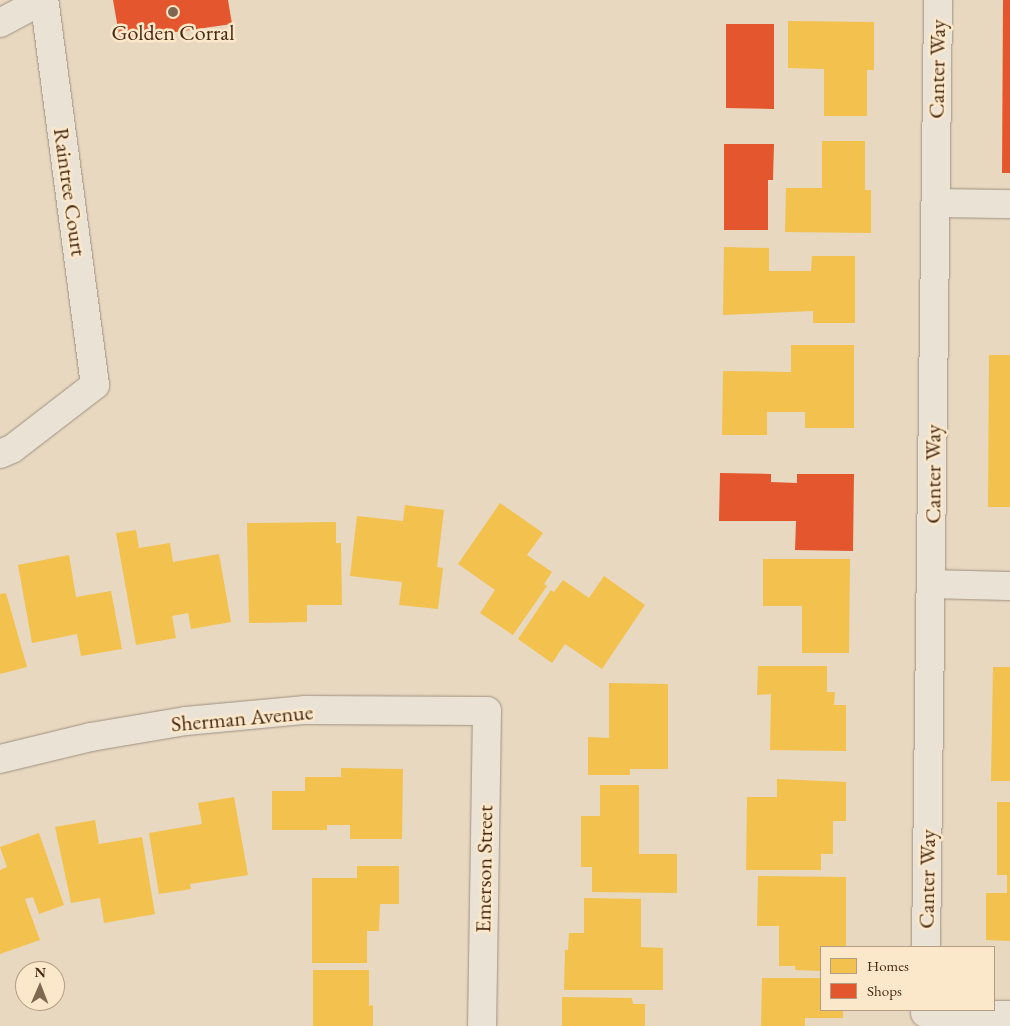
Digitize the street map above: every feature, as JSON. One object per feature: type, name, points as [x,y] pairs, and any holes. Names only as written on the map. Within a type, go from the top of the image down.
[{"type":"street","points":[[0,23],[44,0]]},
{"type":"street","name":"Raintree Court","points":[[0,454],[12,449],[95,385],[44,0]]},
{"type":"street","name":"Canter Way","points":[[926,946],[938,0]]},
{"type":"street","points":[[936,203],[1010,204]]},
{"type":"street","points":[[932,584],[1010,586]]},
{"type":"street","name":"Sherman Avenue","points":[[0,759],[91,737],[196,720],[305,710],[487,711]]},
{"type":"street","name":"Emerson Street","points":[[482,1026],[487,711]]},
{"type":"street","points":[[925,1016],[1010,1015]]},
{"type":"building: Homes","points":[[788,21],[874,22],[874,70],[867,70],[867,116],[824,116],[824,69],[788,68]]},
{"type":"building: Homes","points":[[822,141],[865,141],[865,190],[871,190],[871,233],[785,232],[786,188],[822,188]]},
{"type":"building: Homes","points":[[724,247],[769,248],[769,271],[811,271],[812,256],[855,256],[855,323],[813,323],[813,311],[723,315]]},
{"type":"building: Homes","points":[[791,345],[854,345],[854,428],[805,428],[805,412],[767,412],[767,435],[722,435],[723,371],[791,372]]},
{"type":"building: Homes","points":[[989,355],[1010,355],[1010,507],[988,507]]},
{"type":"building: Homes","points":[[500,503],[543,533],[527,555],[552,572],[544,584],[547,586],[513,635],[480,613],[495,590],[458,564]]},
{"type":"building: Homes","points":[[405,505],[444,510],[437,567],[443,568],[438,609],[399,605],[402,582],[350,576],[357,516],[403,521]]},
{"type":"building: Homes","points":[[336,522],[336,543],[341,543],[342,605],[307,605],[307,622],[249,623],[247,523]]},
{"type":"building: Homes","points":[[136,530],[139,548],[170,543],[173,562],[219,554],[231,622],[191,629],[188,613],[172,616],[176,638],[136,645],[116,533]]},
{"type":"building: Homes","points":[[69,555],[76,597],[111,591],[122,649],[81,656],[77,634],[32,643],[18,565]]},
{"type":"building: Homes","points":[[763,559],[850,559],[849,653],[802,653],[802,606],[763,606]]},
{"type":"building: Homes","points":[[604,576],[645,605],[602,669],[565,644],[552,663],[518,639],[551,590],[554,592],[563,580],[589,598]]},
{"type":"building: Homes","points":[[6,593],[27,667],[0,674],[0,594]]},
{"type":"building: Homes","points":[[758,666],[827,666],[827,692],[835,692],[834,705],[846,705],[846,751],[770,750],[771,694],[757,695]]},
{"type":"building: Homes","points":[[993,667],[1010,667],[1010,781],[991,781]]},
{"type":"building: Homes","points":[[609,683],[668,684],[668,769],[630,769],[630,775],[588,775],[588,737],[609,738]]},
{"type":"building: Homes","points":[[341,768],[403,769],[402,839],[350,839],[350,825],[327,825],[327,830],[272,830],[272,791],[305,791],[305,777],[341,777]]},
{"type":"building: Homes","points":[[777,779],[846,782],[846,821],[833,821],[833,854],[821,854],[821,870],[746,870],[747,797],[777,797]]},
{"type":"building: Homes","points":[[600,785],[639,785],[639,854],[677,854],[677,893],[592,892],[592,867],[581,867],[581,816],[600,816]]},
{"type":"building: Homes","points":[[234,797],[248,875],[190,884],[191,889],[159,894],[149,833],[202,824],[198,803]]},
{"type":"building: Homes","points":[[997,802],[1010,802],[1010,941],[986,940],[986,893],[1007,893],[1007,875],[997,875]]},
{"type":"building: Homes","points":[[95,820],[99,844],[142,837],[155,914],[104,923],[100,898],[71,903],[55,827]]},
{"type":"building: Homes","points":[[39,833],[64,905],[39,914],[33,897],[25,899],[40,940],[0,954],[0,870],[7,867],[0,847]]},
{"type":"building: Homes","points":[[357,866],[399,866],[399,904],[380,904],[379,931],[367,931],[367,963],[312,963],[312,878],[357,878]]},
{"type":"building: Homes","points":[[758,876],[846,877],[846,946],[820,946],[820,971],[795,970],[795,966],[779,966],[779,926],[757,926]]},
{"type":"building: Homes","points":[[584,898],[641,899],[641,947],[663,948],[663,990],[564,990],[565,950],[568,950],[569,933],[584,933]]},
{"type":"building: Homes","points":[[313,970],[369,970],[369,1006],[373,1005],[373,1026],[313,1026]]},
{"type":"building: Homes","points":[[762,978],[820,978],[820,1011],[843,1011],[843,1018],[805,1018],[805,1026],[761,1026]]},
{"type":"building: Homes","points":[[562,997],[632,998],[633,1004],[645,1004],[645,1026],[562,1026]]},
{"type":"building: Shops","name":"Golden Corral","points":[[113,0],[228,0],[232,24],[120,40]]},
{"type":"building: Shops","points":[[1003,0],[1010,0],[1010,173],[1002,173]]},
{"type":"building: Shops","points":[[726,24],[774,24],[774,109],[726,108]]},
{"type":"building: Shops","points":[[724,144],[774,144],[773,180],[768,180],[768,230],[724,230]]},
{"type":"building: Shops","points":[[720,473],[771,474],[771,482],[797,483],[797,474],[854,474],[853,551],[795,550],[796,521],[719,521]]},
{"type":"place","name":"Golden Corral","points":[[173,12]]}]
